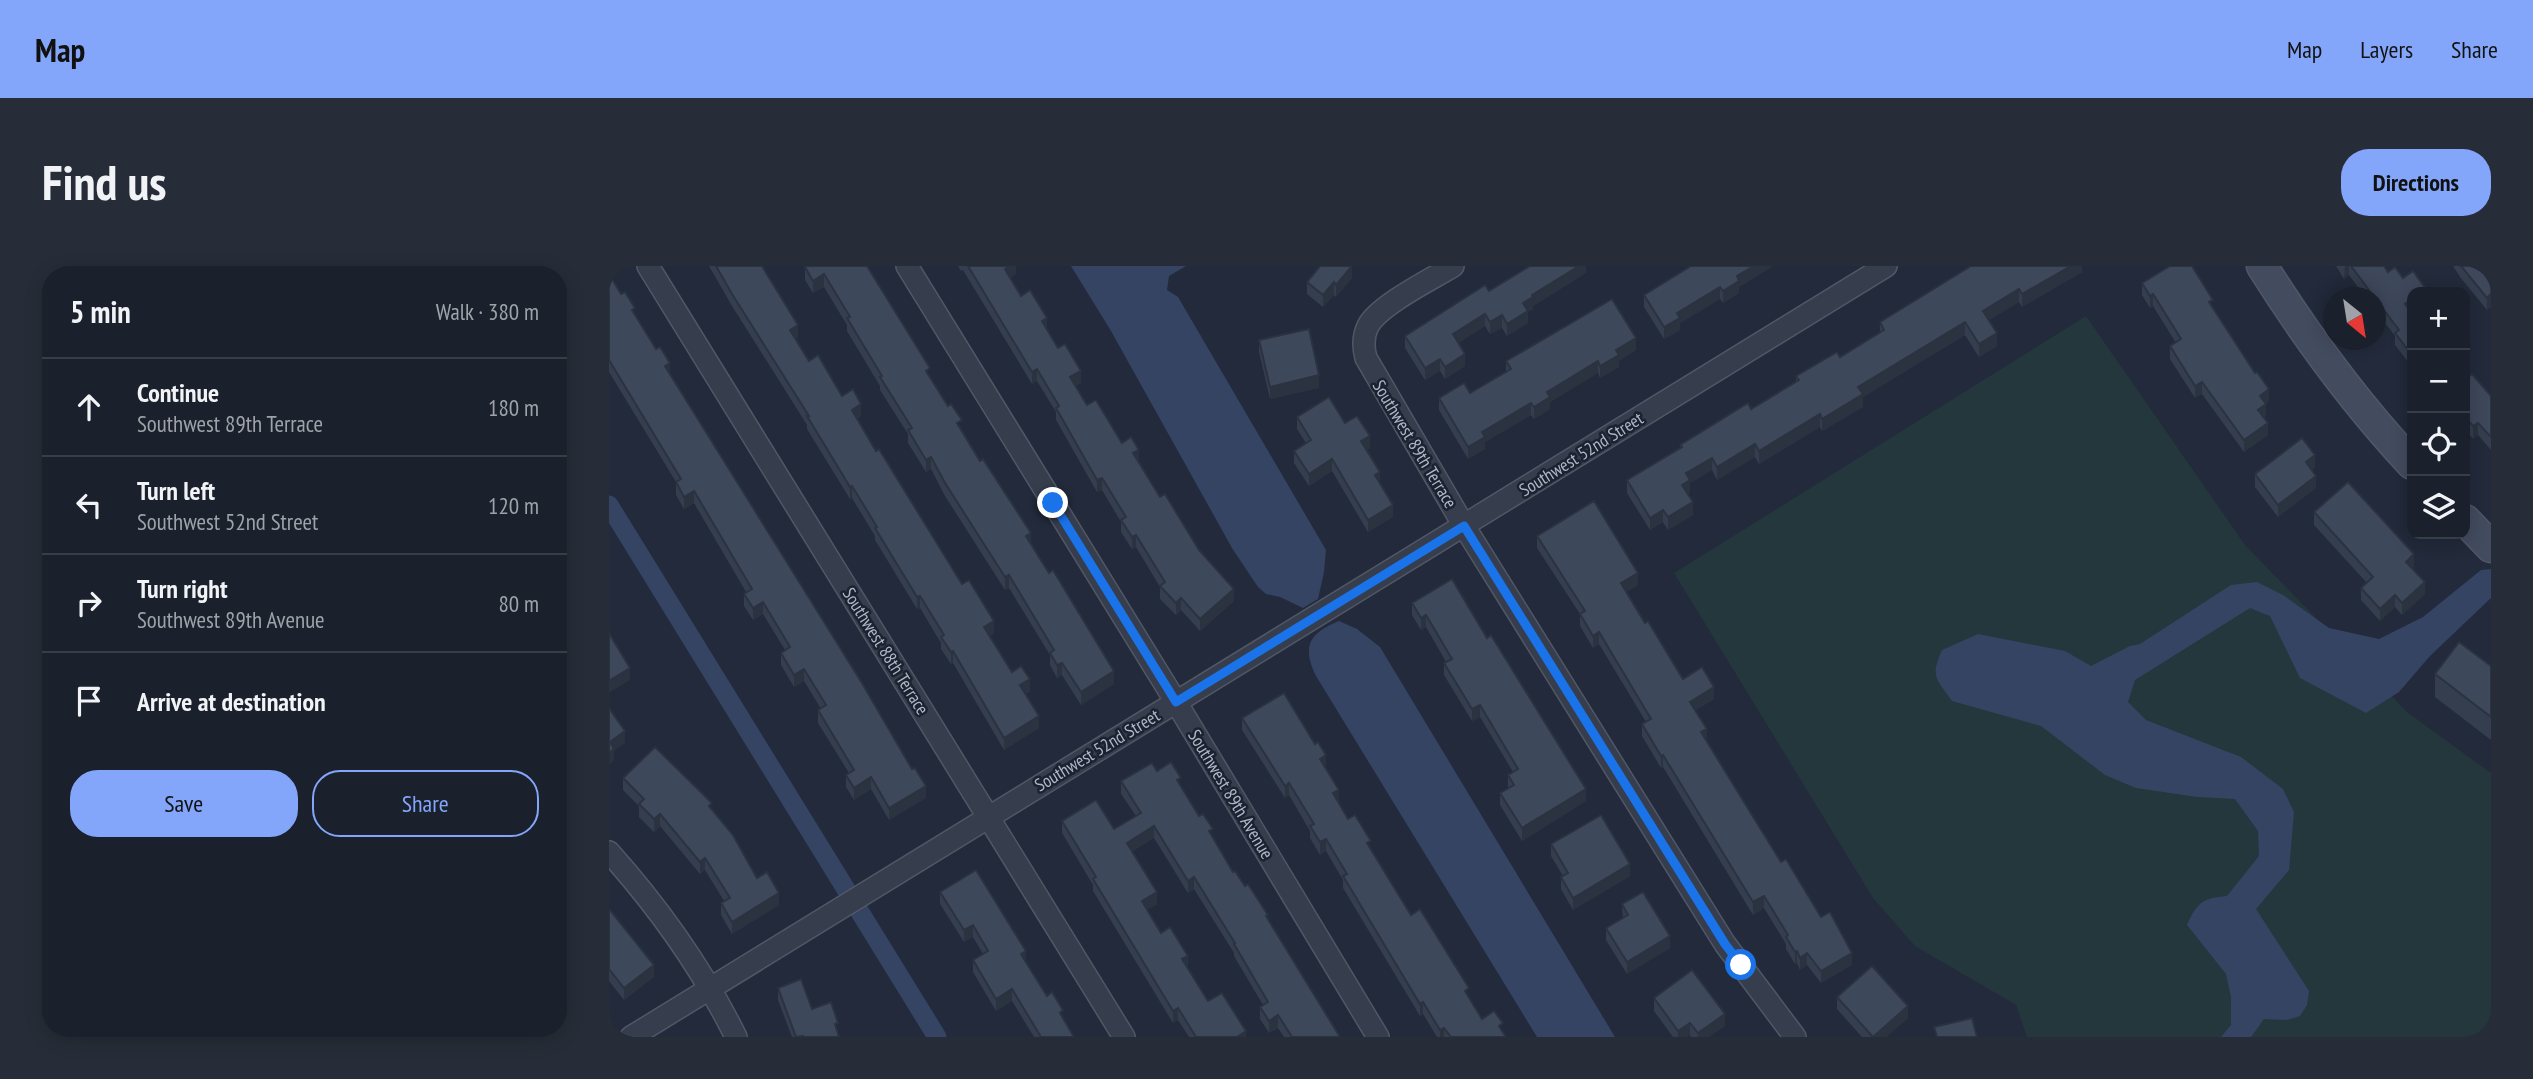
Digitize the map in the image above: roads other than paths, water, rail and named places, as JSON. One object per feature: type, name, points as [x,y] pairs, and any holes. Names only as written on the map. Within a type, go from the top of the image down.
[{"type":"street","name":"Southwest 88th Terrace","points":[[648,266],[1124,1037]]},
{"type":"street","name":"Southwest 89th Avenue","points":[[907,266],[1176,702],[1378,1037]]},
{"type":"street","name":"Southwest 89th Terrace","points":[[1453,266],[1376,315],[1369,325],[1364,341],[1366,358],[1464,526],[1725,944],[1795,1037]]},
{"type":"street","name":"Southwest 52nd Street","points":[[631,1037],[1886,266]]},
{"type":"street","points":[[2262,266],[2296,319],[2361,405],[2407,458]]},
{"type":"street","points":[[2470,525],[2491,547]]},
{"type":"street","points":[[609,852],[677,935],[711,988],[736,1037]]},
{"type":"water","points":[[1071,266],[1186,266],[1169,276],[1167,290],[1178,297],[1326,550],[1318,599],[1303,608],[1280,597],[1266,594],[1258,587],[1232,548],[1111,331]]},
{"type":"water","points":[[2491,569],[2491,598],[2430,656],[2399,692],[2366,713],[2300,678],[2270,616],[2250,608],[2135,680],[2128,702],[2146,720],[2241,757],[2283,789],[2294,812],[2289,870],[2256,909],[2309,991],[2307,1005],[2300,1016],[2287,1020],[2264,1019],[2251,1037],[2221,1037],[2231,1025],[2231,997],[2226,974],[2187,925],[2201,903],[2227,896],[2259,856],[2258,831],[2235,799],[2197,797],[2136,788],[2105,775],[2041,726],[1952,701],[1936,672],[1942,650],[1978,634],[2065,651],[2091,666],[2130,646],[2140,644],[2231,585],[2257,582],[2283,595],[2329,628],[2379,639],[2423,617],[2481,570]]},
{"type":"water","points":[[1339,621],[1357,629],[1380,647],[1615,1037],[1537,1037],[1316,676],[1309,656],[1311,641],[1321,630]]},
{"type":"waterway","points":[[609,505],[937,1037]]}]
